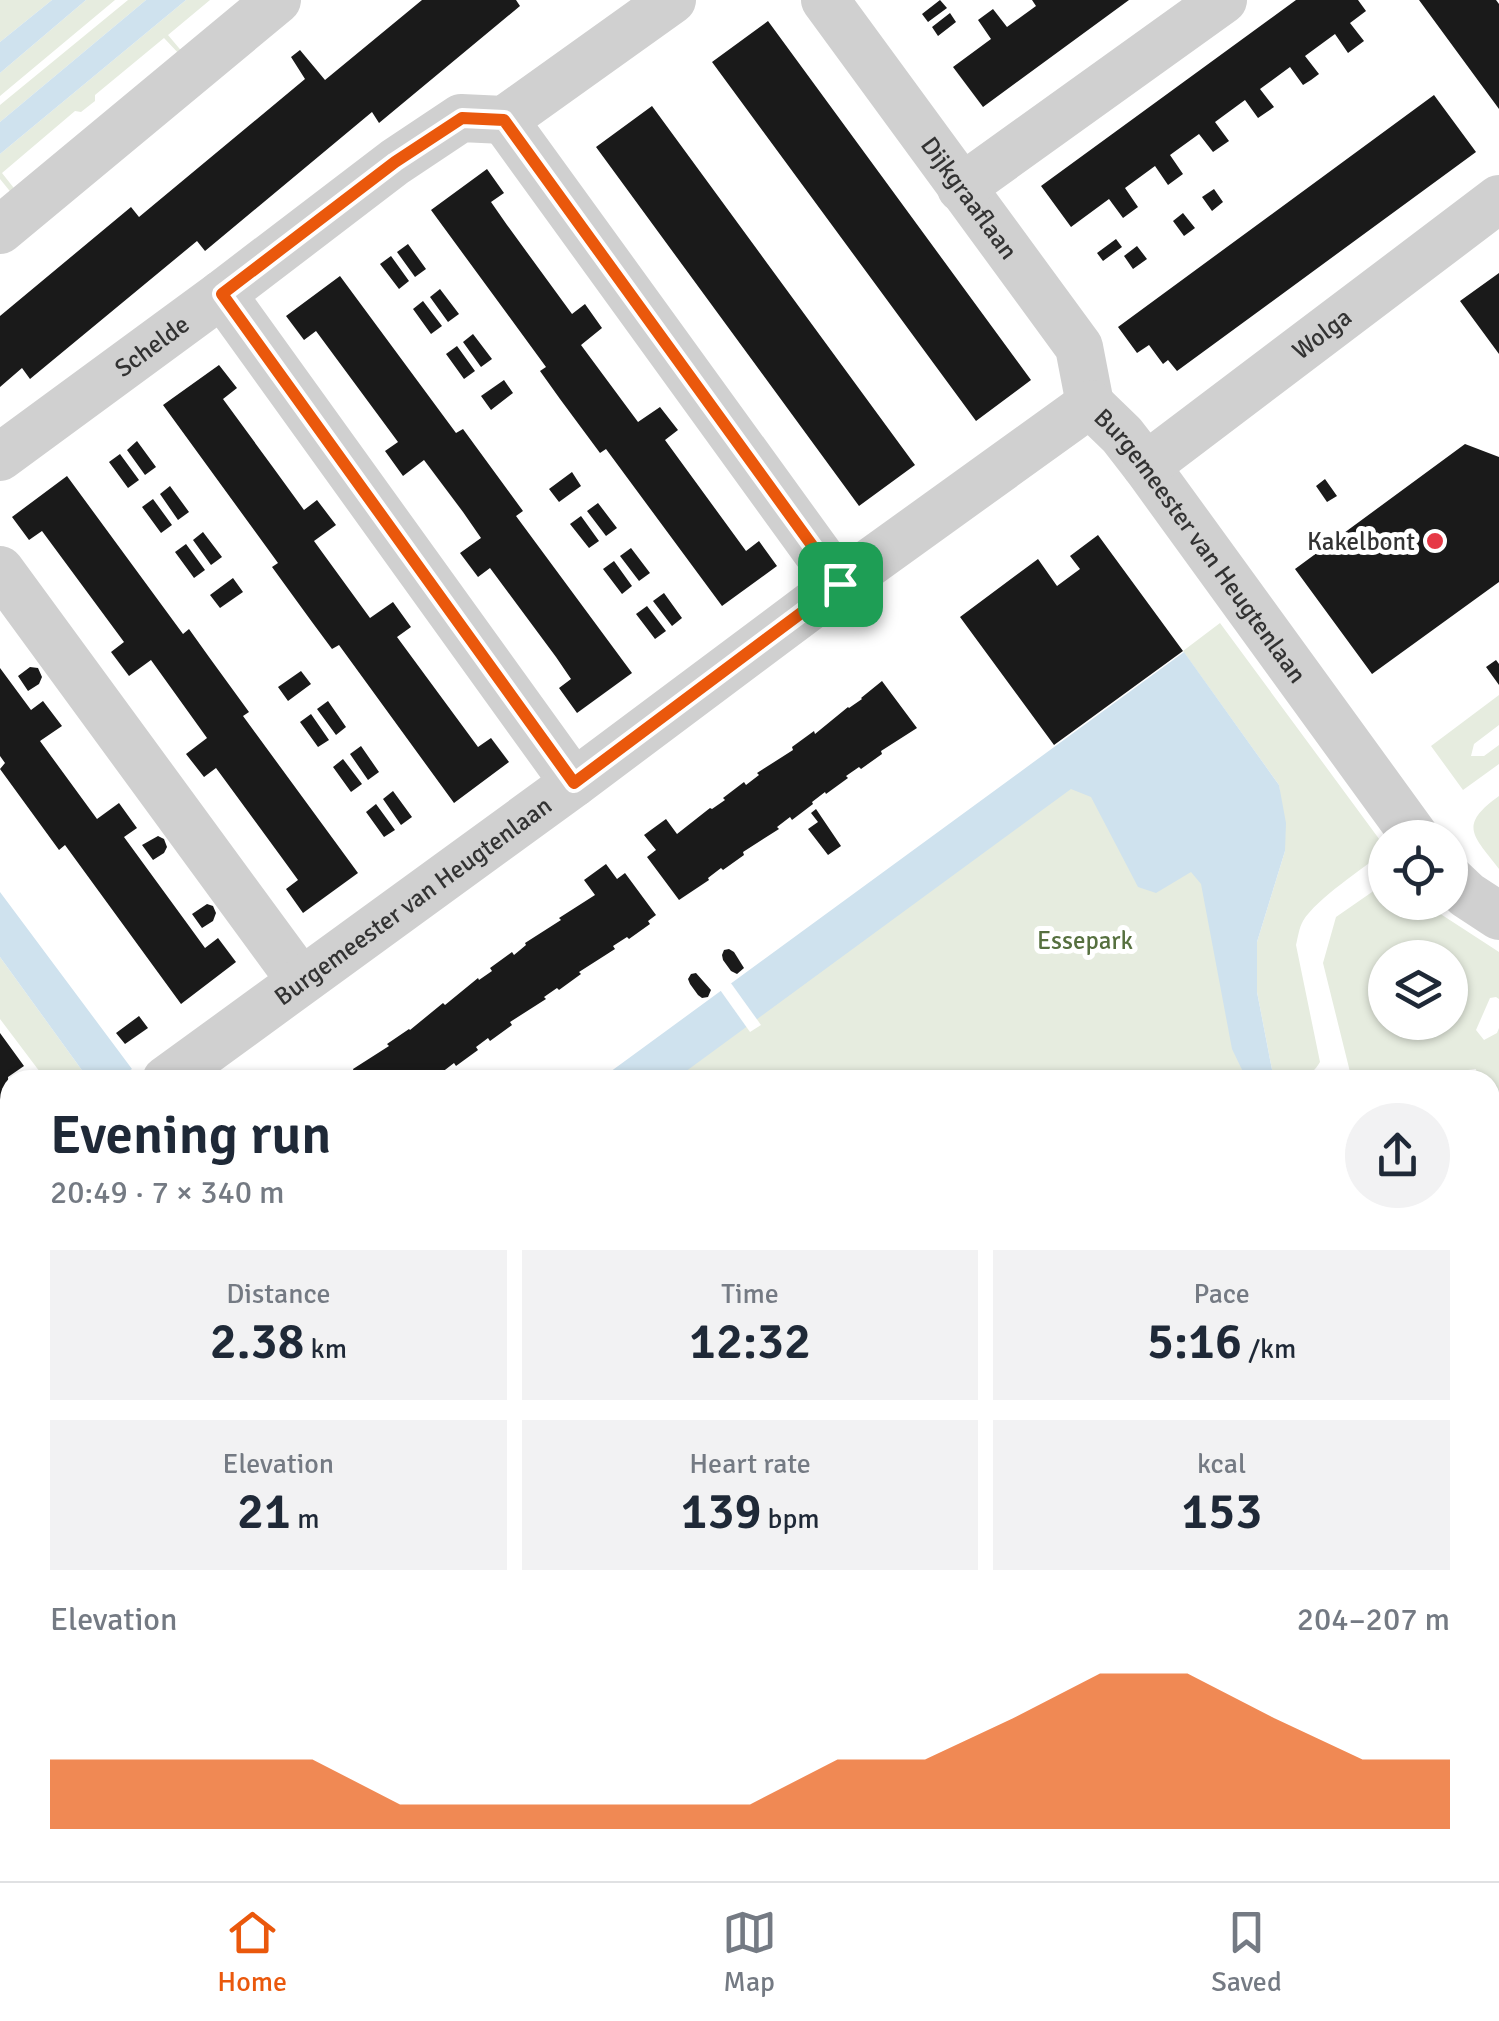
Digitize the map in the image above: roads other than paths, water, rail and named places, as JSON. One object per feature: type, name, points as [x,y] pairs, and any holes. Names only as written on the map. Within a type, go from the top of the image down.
[{"type":"street","points":[[0,230],[277,0]]},
{"type":"street","name":"Dijkgraaflaan","points":[[825,0],[1079,347],[1090,404]]},
{"type":"street","points":[[961,188],[1223,0]]},
{"type":"street","points":[[655,5],[504,120],[840,584]]},
{"type":"street","name":"Schelde","points":[[0,457],[395,162],[462,118],[504,120]]},
{"type":"street","name":"Wolga","points":[[1146,466],[1499,200]]},
{"type":"street","points":[[222,294],[574,783]]},
{"type":"street","name":"Burgemeester van Heugtenlaan","points":[[180,1070],[1090,404],[1146,466],[1403,820]]},
{"type":"street","points":[[0,570],[300,981]]},
{"type":"street","points":[[1468,896],[1499,916]]},
{"type":"water","points":[[52,0],[86,0],[0,73],[0,42]]},
{"type":"water","points":[[146,0],[186,0],[0,154],[0,122]]},
{"type":"water","points":[[1184,652],[1279,785],[1286,823],[1285,851],[1257,942],[1257,992],[1272,1070],[1242,1070],[1232,1049],[1201,884],[1191,872],[1156,893],[1138,887],[1091,797],[1071,789],[688,1070],[613,1070]]},
{"type":"water","points":[[0,892],[132,1069],[82,1070],[0,957]]},
{"type":"place","name":"Kakelbont","points":[[1435,541]]},
{"type":"park label","name":"Essepark","points":[[1085,940]]}]
